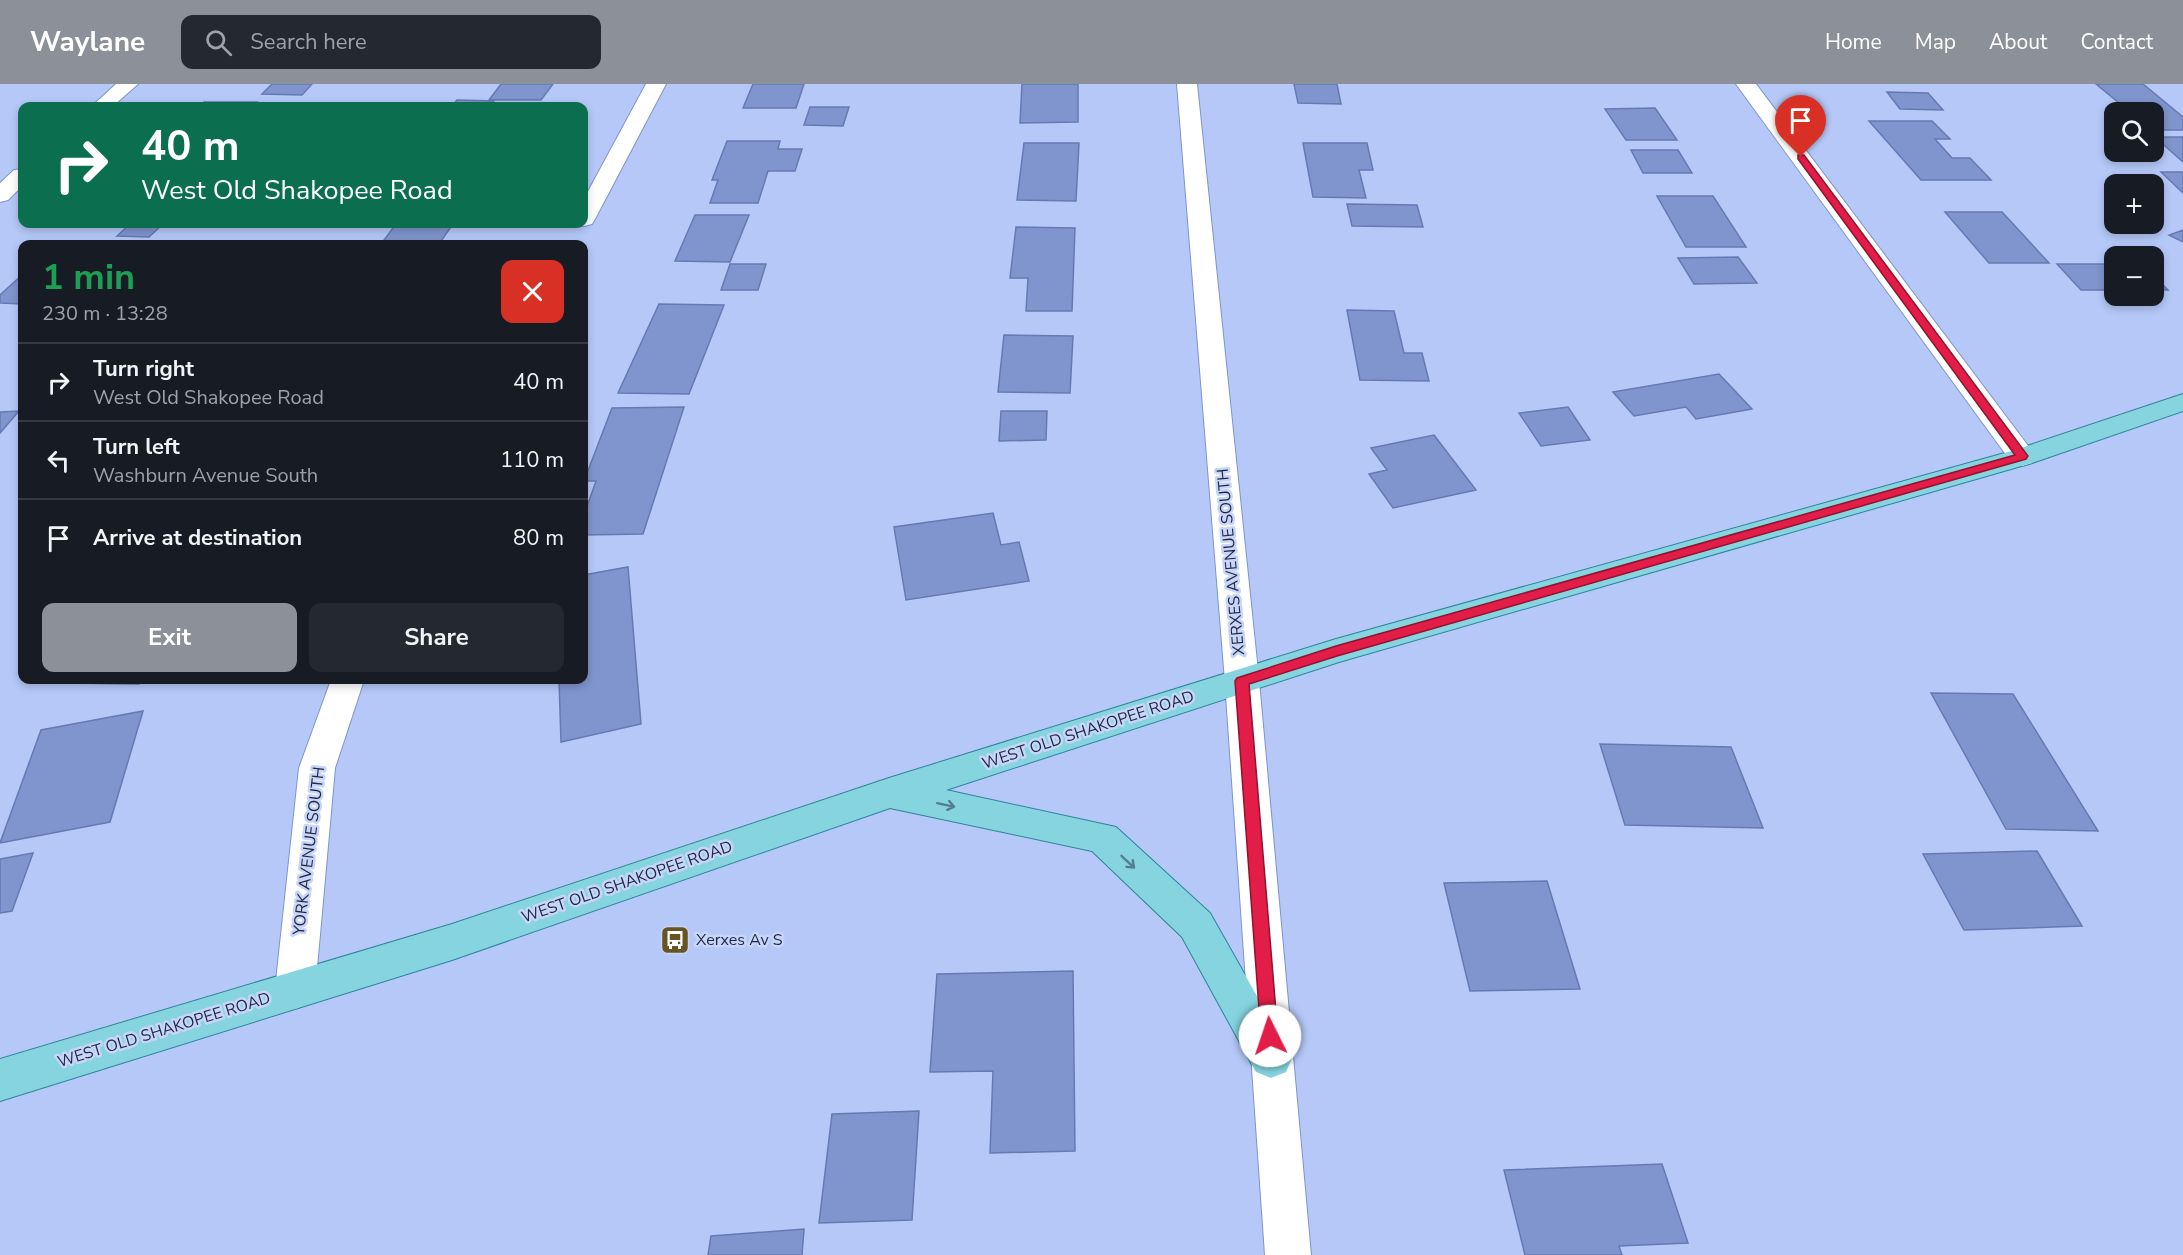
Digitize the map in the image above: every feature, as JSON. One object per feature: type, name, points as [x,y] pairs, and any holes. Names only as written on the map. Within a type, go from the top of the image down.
[{"type":"main road","name":"WEST OLD SHAKOPEE ROAD","points":[[0,1080],[452,942],[889,793],[1347,648],[2022,456],[2183,402]]},
{"type":"main road","points":[[889,793],[1103,838],[1196,925],[1271,1058]]},
{"type":"street","points":[[107,102],[128,84]]},
{"type":"street","points":[[588,211],[656,84]]},
{"type":"street","name":"XERXES AVENUE SOUTH","points":[[1187,84],[1242,681],[1288,1255]]},
{"type":"street","points":[[1746,84],[2022,456]]},
{"type":"street","points":[[0,195],[18,179]]},
{"type":"street","name":"YORK AVENUE SOUTH","points":[[295,990],[316,768],[346,684]]},
{"type":"building","points":[[272,84],[312,84],[302,95],[262,94]]},
{"type":"building","points":[[501,84],[553,84],[541,100],[489,100]]},
{"type":"building","points":[[753,84],[804,84],[796,108],[743,108]]},
{"type":"building","points":[[1022,84],[1078,84],[1078,122],[1020,123]]},
{"type":"building","points":[[1294,84],[1337,84],[1341,104],[1298,103]]},
{"type":"building","points":[[2096,84],[2143,84],[2183,117],[2183,130],[2164,130],[2164,102],[2118,102]]},
{"type":"building","points":[[1887,92],[1928,93],[1943,110],[1900,109]]},
{"type":"building","points":[[457,100],[494,101],[493,102],[455,102]]},
{"type":"building","points":[[810,107],[849,107],[843,126],[804,125]]},
{"type":"building","points":[[1655,108],[1677,140],[1626,140],[1605,109]]},
{"type":"building","points":[[1869,121],[1932,121],[1950,139],[1935,139],[1952,158],[1970,158],[1991,180],[1921,180]]},
{"type":"building","points":[[2164,137],[2183,137],[2183,162],[2164,145]]},
{"type":"building","points":[[727,141],[780,141],[778,149],[802,149],[795,171],[768,171],[758,203],[710,203],[718,180],[712,180]]},
{"type":"building","points":[[1024,143],[1079,143],[1076,201],[1017,200]]},
{"type":"building","points":[[1303,143],[1367,143],[1373,170],[1359,170],[1366,198],[1313,197]]},
{"type":"building","points":[[1631,150],[1678,150],[1692,173],[1643,173]]},
{"type":"building","points":[[2161,172],[2183,172],[2183,193],[2164,174]]},
{"type":"building","points":[[1657,196],[1713,196],[1746,247],[1686,247]]},
{"type":"building","points":[[1347,204],[1417,205],[1423,227],[1352,226]]},
{"type":"building","points":[[1945,212],[2002,212],[2049,263],[1989,263]]},
{"type":"building","points":[[695,215],[749,215],[730,262],[675,261]]},
{"type":"building","points":[[1016,227],[1075,228],[1072,311],[1026,311],[1028,278],[1010,278]]},
{"type":"building","points":[[126,228],[159,228],[149,237],[117,236]]},
{"type":"building","points":[[393,228],[450,228],[442,240],[384,240]]},
{"type":"building","points":[[2183,230],[2183,242],[2169,235]]},
{"type":"building","points":[[1738,257],[1757,283],[1694,284],[1678,258]]},
{"type":"building","points":[[730,264],[766,264],[758,290],[721,290]]},
{"type":"building","points":[[2057,264],[2104,264],[2104,290],[2081,290]]},
{"type":"building","points":[[18,279],[18,304],[0,303],[0,295]]},
{"type":"building","points":[[659,304],[724,305],[689,394],[618,393]]},
{"type":"building","points":[[1347,310],[1394,311],[1404,353],[1422,353],[1429,381],[1360,380]]},
{"type":"building","points":[[1004,335],[1073,336],[1070,393],[998,392]]},
{"type":"building","points":[[1719,374],[1752,409],[1696,419],[1686,407],[1634,416],[1613,392]]},
{"type":"building","points":[[684,407],[643,534],[588,535],[588,504],[596,481],[588,481],[588,471],[612,408]]},
{"type":"building","points":[[1568,407],[1590,440],[1541,446],[1519,413]]},
{"type":"building","points":[[18,411],[0,433],[0,412]]},
{"type":"building","points":[[1001,411],[1047,411],[1046,440],[999,441]]},
{"type":"building","points":[[1434,435],[1476,490],[1393,508],[1369,474],[1387,470],[1371,448]]},
{"type":"building","points":[[993,513],[1001,545],[1019,542],[1029,581],[906,600],[894,527]]},
{"type":"building","points":[[628,567],[641,724],[561,742],[559,684],[588,684],[588,574]]},
{"type":"building","points":[[1931,693],[2013,694],[2098,831],[2006,829]]},
{"type":"building","points":[[143,711],[110,822],[0,843],[41,730]]},
{"type":"building","points":[[1600,744],[1731,747],[1763,828],[1625,825]]},
{"type":"building","points":[[2037,851],[2082,926],[1964,930],[1923,854]]},
{"type":"building","points":[[33,853],[12,911],[0,913],[0,859]]},
{"type":"building","points":[[1547,881],[1580,989],[1470,991],[1444,883]]},
{"type":"building","points":[[1073,971],[1075,1151],[990,1153],[993,1071],[930,1072],[937,974]]},
{"type":"building","points":[[919,1111],[912,1220],[819,1223],[832,1114]]},
{"type":"building","points":[[1662,1164],[1688,1243],[1619,1246],[1622,1255],[1525,1255],[1504,1170]]},
{"type":"building","points":[[804,1229],[802,1255],[708,1255],[711,1236]]},
{"type":"place","name":"Xerxes Av S","points":[[675,940]]},
{"type":"route","points":[[1270,1036],[1242,681],[1336,651],[2022,456],[1801,157]]}]
